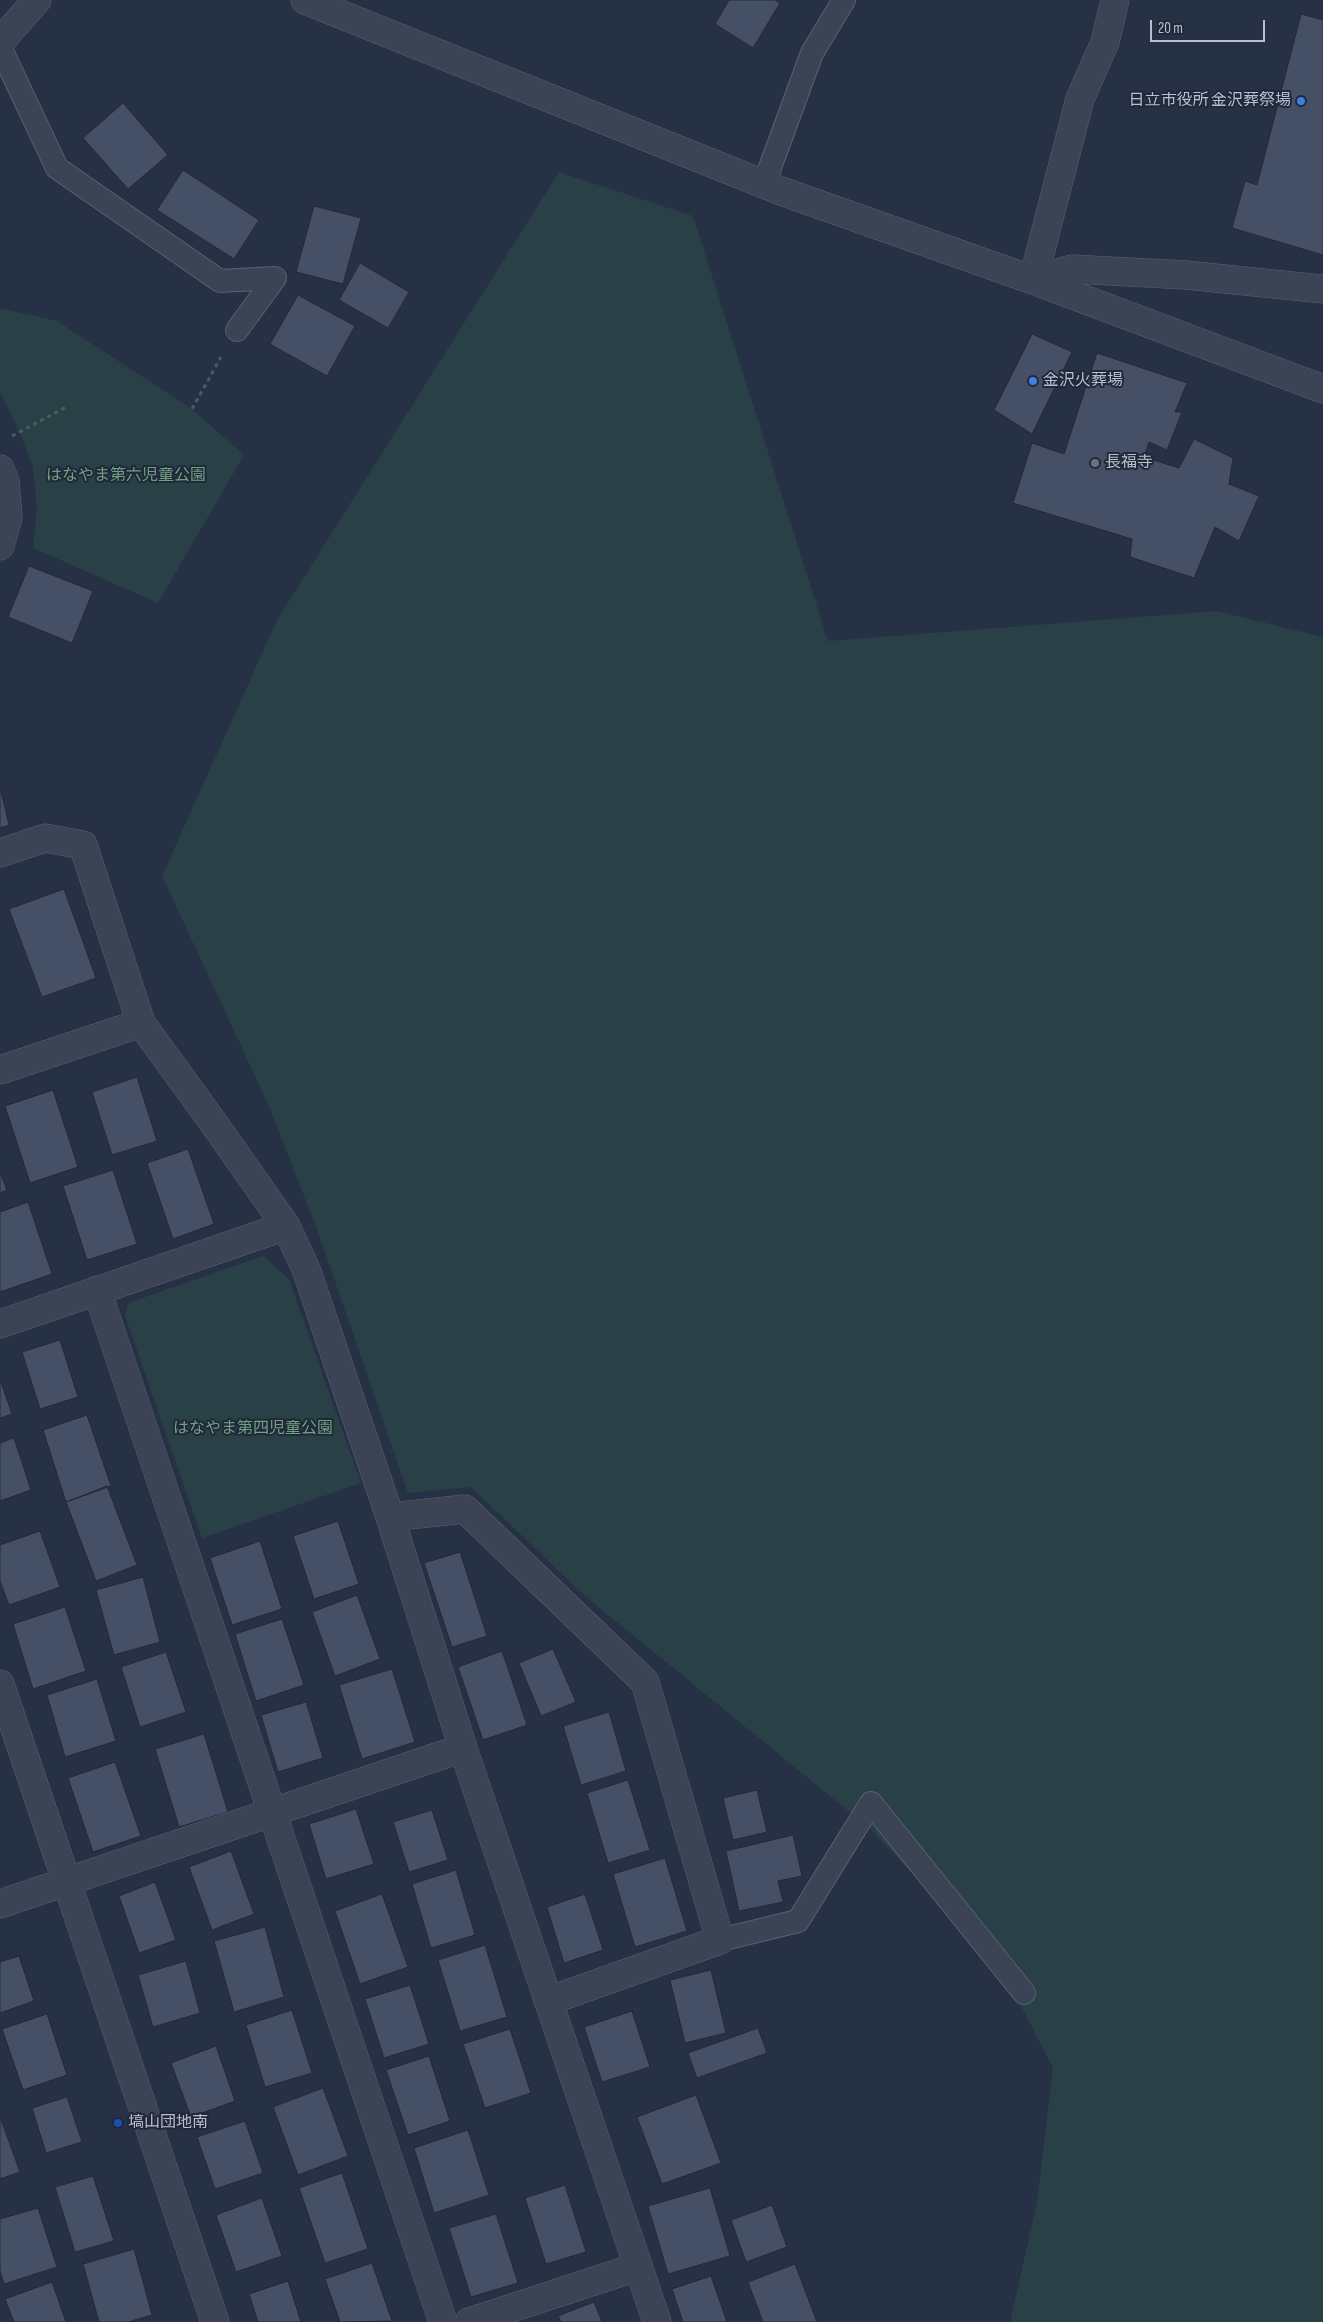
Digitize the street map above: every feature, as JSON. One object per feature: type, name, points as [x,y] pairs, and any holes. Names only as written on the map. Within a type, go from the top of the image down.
[{"type":"street","points":[[0,42],[38,0]]},
{"type":"street","points":[[305,0],[764,184],[1032,280],[1323,389]]},
{"type":"street","points":[[1032,280],[1080,99],[1105,42],[1115,0]]},
{"type":"street","points":[[1032,280],[1072,269],[1186,276],[1323,290]]},
{"type":"street","points":[[0,469],[5,481],[8,517],[0,546]]},
{"type":"street","points":[[0,853],[45,838],[83,845],[141,1024],[286,1226],[306,1269],[390,1517],[463,1748],[657,2322]]},
{"type":"street","points":[[0,1070],[141,1024]]},
{"type":"street","points":[[0,1324],[286,1226]]},
{"type":"street","points":[[96,1290],[444,2322]]},
{"type":"street","points":[[390,1517],[465,1509],[645,1682],[720,1940],[548,2000]]},
{"type":"street","points":[[0,1684],[65,1882],[215,2322]]},
{"type":"street","points":[[0,1904],[463,1748]]},
{"type":"street","points":[[469,2322],[638,2267]]},
{"type":"lane","points":[[764,184],[812,53],[844,0]]},
{"type":"lane","points":[[0,47],[57,168],[220,281],[275,278],[237,330]]},
{"type":"lane","points":[[720,1940],[798,1921],[871,1803],[1024,1993]]},
{"type":"path","points":[[192,409],[237,330]]},
{"type":"path","points":[[8,438],[68,406]]},
{"type":"green space","points":[[559,172],[693,216],[828,641],[1217,611],[1323,637],[1323,2322],[1010,2322],[1037,2202],[1053,2068],[997,1960],[868,1827],[585,1596],[471,1487],[408,1493],[318,1232],[268,1104],[162,876],[277,620]]},
{"type":"green space","name":"はなやま第六児童公園","points":[[0,308],[57,321],[192,409],[244,455],[158,603],[33,548],[37,509],[33,466],[16,424],[0,392]]},
{"type":"green space","name":"はなやま第四児童公園","points":[[263,1256],[289,1279],[361,1483],[202,1538],[125,1316],[128,1303]]},
{"type":"building","points":[[729,0],[775,0],[780,3],[753,48],[715,24]]},
{"type":"building","name":"日立市役所 金沢葬祭場","points":[[1301,14],[1323,20],[1323,255],[1232,228],[1245,181],[1257,185]]},
{"type":"building","points":[[123,103],[168,155],[128,189],[83,138]]},
{"type":"building","points":[[183,170],[259,220],[234,259],[157,210]]},
{"type":"building","points":[[314,206],[361,218],[343,284],[296,272]]},
{"type":"building","points":[[360,263],[409,292],[388,328],[339,300]]},
{"type":"building","points":[[298,295],[355,326],[327,376],[270,344]]},
{"type":"building","name":"金沢火葬場","points":[[1032,334],[1072,352],[1032,434],[994,410]]},
{"type":"building","name":"長福寺","points":[[1097,353],[1187,383],[1175,412],[1182,412],[1167,450],[1149,442],[1144,457],[1179,468],[1194,439],[1233,458],[1229,484],[1259,496],[1239,541],[1215,527],[1194,578],[1130,557],[1132,539],[1013,503],[1032,443],[1064,454]]},
{"type":"building","points":[[29,566],[93,591],[72,643],[8,617]]},
{"type":"building","points":[[0,786],[9,825],[0,828]]},
{"type":"building","points":[[64,889],[96,978],[42,997],[9,909]]},
{"type":"building","points":[[137,1077],[157,1141],[112,1155],[92,1092]]},
{"type":"building","points":[[53,1090],[78,1167],[30,1183],[5,1106]]},
{"type":"building","points":[[188,1149],[214,1224],[173,1239],[147,1163]]},
{"type":"building","points":[[113,1170],[137,1244],[87,1260],[63,1186]]},
{"type":"building","points":[[0,1172],[7,1190],[0,1193]]},
{"type":"building","points":[[28,1202],[52,1274],[0,1292],[0,1212]]},
{"type":"building","points":[[60,1340],[78,1397],[40,1409],[22,1352]]},
{"type":"building","points":[[0,1379],[12,1414],[0,1418]]},
{"type":"building","points":[[87,1415],[111,1486],[66,1502],[43,1430]]},
{"type":"building","points":[[14,1438],[31,1490],[0,1501],[0,1443]]},
{"type":"building","points":[[107,1486],[137,1565],[96,1581],[66,1502]]},
{"type":"building","points":[[338,1521],[359,1584],[314,1599],[293,1536]]},
{"type":"building","points":[[40,1531],[60,1587],[9,1605],[0,1581],[0,1545]]},
{"type":"building","points":[[260,1541],[282,1609],[232,1625],[210,1558]]},
{"type":"building","points":[[460,1552],[487,1636],[452,1647],[424,1563]]},
{"type":"building","points":[[143,1577],[160,1642],[114,1655],[96,1590]]},
{"type":"building","points":[[357,1595],[380,1659],[335,1676],[312,1612]]},
{"type":"building","points":[[65,1607],[86,1671],[33,1689],[13,1624]]},
{"type":"building","points":[[282,1619],[304,1685],[256,1701],[235,1634]]},
{"type":"building","points":[[553,1649],[576,1702],[541,1716],[519,1663]]},
{"type":"building","points":[[502,1651],[527,1725],[483,1740],[458,1667]]},
{"type":"building","points":[[166,1652],[186,1712],[140,1727],[121,1667]]},
{"type":"building","points":[[392,1669],[415,1742],[362,1759],[339,1685]]},
{"type":"building","points":[[97,1679],[116,1741],[65,1757],[47,1695]]},
{"type":"building","points":[[306,1702],[323,1758],[278,1772],[261,1715]]},
{"type":"building","points":[[609,1712],[626,1771],[581,1785],[563,1726]]},
{"type":"building","points":[[204,1734],[228,1812],[179,1827],[155,1749]]},
{"type":"building","points":[[115,1762],[141,1836],[93,1852],[68,1778]]},
{"type":"building","points":[[628,1780],[650,1850],[608,1863],[587,1793]]},
{"type":"building","points":[[757,1790],[767,1832],[733,1840],[723,1798]]},
{"type":"building","points":[[356,1809],[374,1864],[326,1879],[309,1824]]},
{"type":"building","points":[[432,1810],[448,1860],[409,1872],[393,1822]]},
{"type":"building","points":[[793,1835],[802,1876],[778,1881],[783,1902],[739,1911],[726,1851]]},
{"type":"building","points":[[231,1851],[254,1914],[212,1930],[189,1867]]},
{"type":"building","points":[[665,1858],[687,1931],[635,1947],[613,1874]]},
{"type":"building","points":[[456,1870],[475,1935],[431,1948],[412,1884]]},
{"type":"building","points":[[155,1882],[176,1940],[139,1953],[119,1896]]},
{"type":"building","points":[[382,1894],[408,1967],[360,1984],[335,1911]]},
{"type":"building","points":[[585,1894],[603,1950],[564,1963],[547,1907]]},
{"type":"building","points":[[265,1927],[284,1997],[234,2012],[214,1941]]},
{"type":"building","points":[[485,1945],[507,2017],[460,2031],[438,1960]]},
{"type":"building","points":[[19,1956],[34,2001],[0,2013],[0,1962]]},
{"type":"building","points":[[186,1961],[200,2013],[153,2027],[138,1975]]},
{"type":"building","points":[[711,1970],[726,2033],[685,2043],[670,1980]]},
{"type":"building","points":[[410,1985],[429,2044],[384,2058],[365,1999]]},
{"type":"building","points":[[292,2010],[312,2073],[265,2087],[246,2025]]},
{"type":"building","points":[[632,2011],[650,2067],[602,2082],[584,2027]]},
{"type":"building","points":[[47,2014],[67,2075],[23,2090],[2,2029]]},
{"type":"building","points":[[758,2028],[767,2053],[697,2078],[688,2053]]},
{"type":"building","points":[[510,2029],[531,2093],[485,2108],[463,2044]]},
{"type":"building","points":[[216,2046],[235,2101],[191,2117],[171,2063]]},
{"type":"building","points":[[429,2056],[450,2121],[408,2135],[386,2070]]},
{"type":"building","points":[[323,2088],[348,2156],[298,2175],[273,2107]]},
{"type":"building","points":[[696,2095],[721,2163],[662,2184],[637,2117]]},
{"type":"building","points":[[67,2097],[82,2142],[46,2153],[32,2108]]},
{"type":"building","points":[[0,2117],[20,2172],[0,2179]]},
{"type":"building","points":[[245,2121],[263,2173],[215,2189],[197,2137]]},
{"type":"building","points":[[468,2130],[489,2195],[434,2213],[414,2148]]},
{"type":"building","points":[[342,2173],[368,2249],[325,2263],[299,2188]]},
{"type":"building","points":[[93,2176],[114,2241],[75,2252],[55,2187]]},
{"type":"building","points":[[565,2185],[586,2252],[546,2264],[525,2198]]},
{"type":"building","points":[[710,2188],[730,2256],[668,2274],[648,2206]]},
{"type":"building","points":[[262,2198],[282,2256],[236,2272],[216,2215]]},
{"type":"building","points":[[772,2205],[787,2247],[746,2262],[731,2220]]},
{"type":"building","points":[[38,2208],[57,2267],[4,2284],[0,2271],[0,2219]]},
{"type":"building","points":[[496,2214],[518,2283],[471,2297],[449,2228]]},
{"type":"building","points":[[134,2249],[152,2315],[128,2322],[99,2322],[83,2264]]},
{"type":"building","points":[[372,2263],[392,2321],[340,2322],[325,2279]]},
{"type":"building","points":[[795,2264],[817,2322],[763,2322],[748,2282]]},
{"type":"building","points":[[711,2276],[727,2322],[683,2322],[672,2289]]},
{"type":"building","points":[[288,2281],[301,2322],[258,2322],[249,2294]]},
{"type":"building","points":[[52,2282],[66,2322],[14,2322],[5,2299]]},
{"type":"building","points":[[594,2302],[602,2322],[561,2322],[558,2316]]},
{"type":"place","name":"日立市役所 金沢葬祭場","points":[[1301,101]]},
{"type":"place","name":"金沢火葬場","points":[[1033,381]]},
{"type":"place","name":"長福寺","points":[[1095,463]]},
{"type":"place","name":"塙山団地南","points":[[118,2123]]}]
